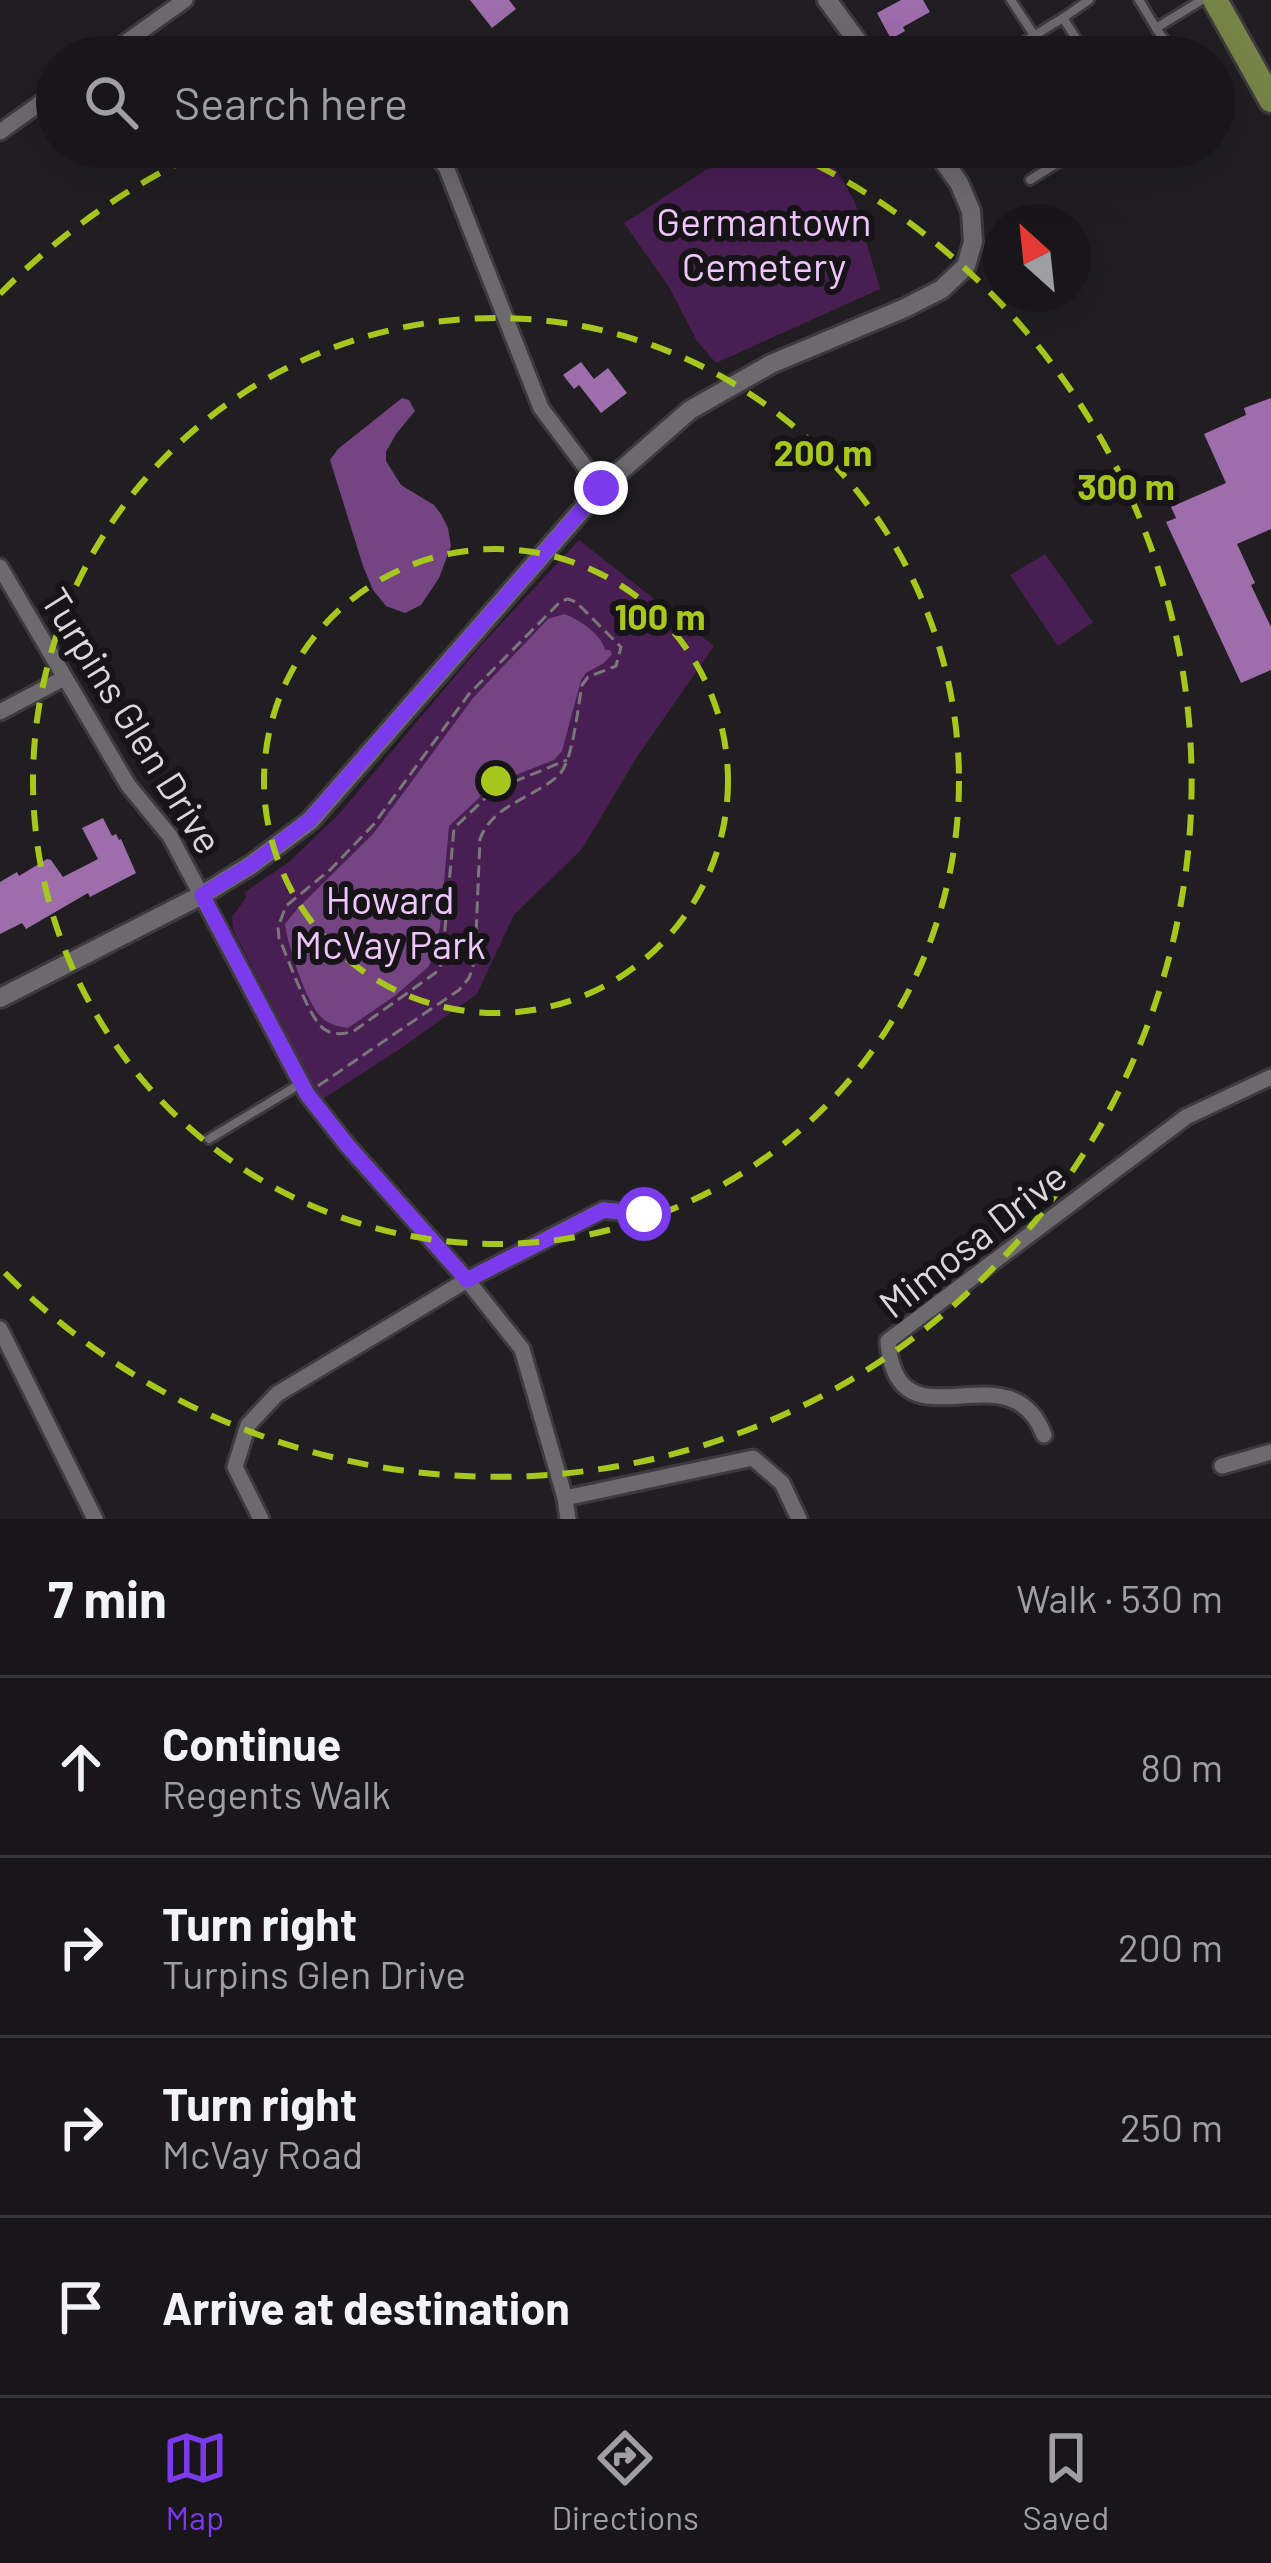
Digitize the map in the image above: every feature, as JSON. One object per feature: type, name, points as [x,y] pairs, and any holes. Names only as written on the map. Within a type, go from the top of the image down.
[{"type":"main road","points":[[1215,0],[1271,100]]},
{"type":"street","points":[[134,36],[185,0]]},
{"type":"street","points":[[837,3],[857,36]]},
{"type":"street","points":[[0,132],[36,106]]},
{"type":"street","points":[[447,168],[541,408],[601,488]]},
{"type":"street","points":[[0,998],[202,895],[310,820],[601,488],[690,410],[771,364],[942,289],[966,266],[973,242],[971,211],[948,168]]},
{"type":"street","name":"Turpins Glen Drive","points":[[0,567],[128,785],[170,836],[304,1088],[522,1349],[568,1519]]},
{"type":"street","points":[[0,712],[64,678]]},
{"type":"street","name":"Mimosa Drive","points":[[1044,1435],[1039,1421],[1005,1397],[924,1398],[911,1392],[890,1364],[888,1341],[1186,1117],[1271,1077]]},
{"type":"street","points":[[261,1519],[235,1467],[248,1425],[278,1394],[467,1280],[604,1210],[644,1214]]},
{"type":"street","points":[[0,1329],[95,1519]]},
{"type":"street","points":[[1222,1466],[1271,1452]]},
{"type":"street","points":[[566,1498],[753,1458],[782,1483],[799,1519]]},
{"type":"lane","points":[[1011,0],[1034,35],[1089,0]]},
{"type":"lane","points":[[1138,0],[1161,36]]},
{"type":"lane","points":[[1156,28],[1202,0]]},
{"type":"lane","points":[[1063,18],[1075,36]]},
{"type":"lane","points":[[1030,180],[1049,168]]},
{"type":"lane","points":[[209,1139],[304,1088]]},
{"type":"path","points":[[304,1088],[459,990],[469,978],[475,960],[484,827],[561,773],[567,760],[587,677],[616,666],[620,647],[568,599],[469,694],[374,824],[331,869],[286,906],[279,938],[314,1019],[326,1031],[340,1035],[354,1031],[438,970],[454,828],[494,790],[567,760]]},
{"type":"green space","name":"Germantown Cemetery","points":[[835,168],[855,202],[880,289],[716,363],[697,341],[669,287],[624,223],[706,170]]},
{"type":"green space","name":"Howard McVay Park","points":[[579,540],[714,646],[635,760],[582,849],[514,915],[477,994],[321,1100],[233,930],[232,917],[246,898],[245,892],[289,862],[339,814],[484,642]]},
{"type":"green space","points":[[1045,554],[1093,622],[1058,646],[1010,575]]},
{"type":"shaded area","points":[[402,398],[415,411],[396,434],[386,461],[401,485],[441,514],[451,546],[439,578],[421,605],[405,613],[386,606],[373,590],[330,460]]},
{"type":"shaded area","points":[[564,614],[589,628],[612,654],[581,680],[562,751],[554,760],[495,783],[449,826],[440,927],[428,967],[348,1028],[327,1022],[304,987],[285,924],[373,834],[473,698],[548,619]]},
{"type":"building","points":[[470,0],[509,0],[516,9],[492,28]]},
{"type":"building","points":[[901,0],[923,0],[930,12],[896,36],[889,36],[877,13]]},
{"type":"building","points":[[581,362],[594,379],[608,368],[627,393],[601,413],[579,385],[574,389],[563,375]]},
{"type":"building","points":[[1271,398],[1271,529],[1237,544],[1271,627],[1271,670],[1241,683],[1166,522],[1176,518],[1171,507],[1226,483],[1204,434],[1246,415],[1244,408]]},
{"type":"building","points":[[103,818],[112,836],[121,839],[136,873],[90,897],[88,893],[26,929],[22,923],[0,934],[0,882],[47,859],[63,877],[98,859],[82,828]]},
{"type":"route","points":[[601,488],[310,820],[202,895],[307,1094],[467,1280],[604,1210],[644,1214]]}]
